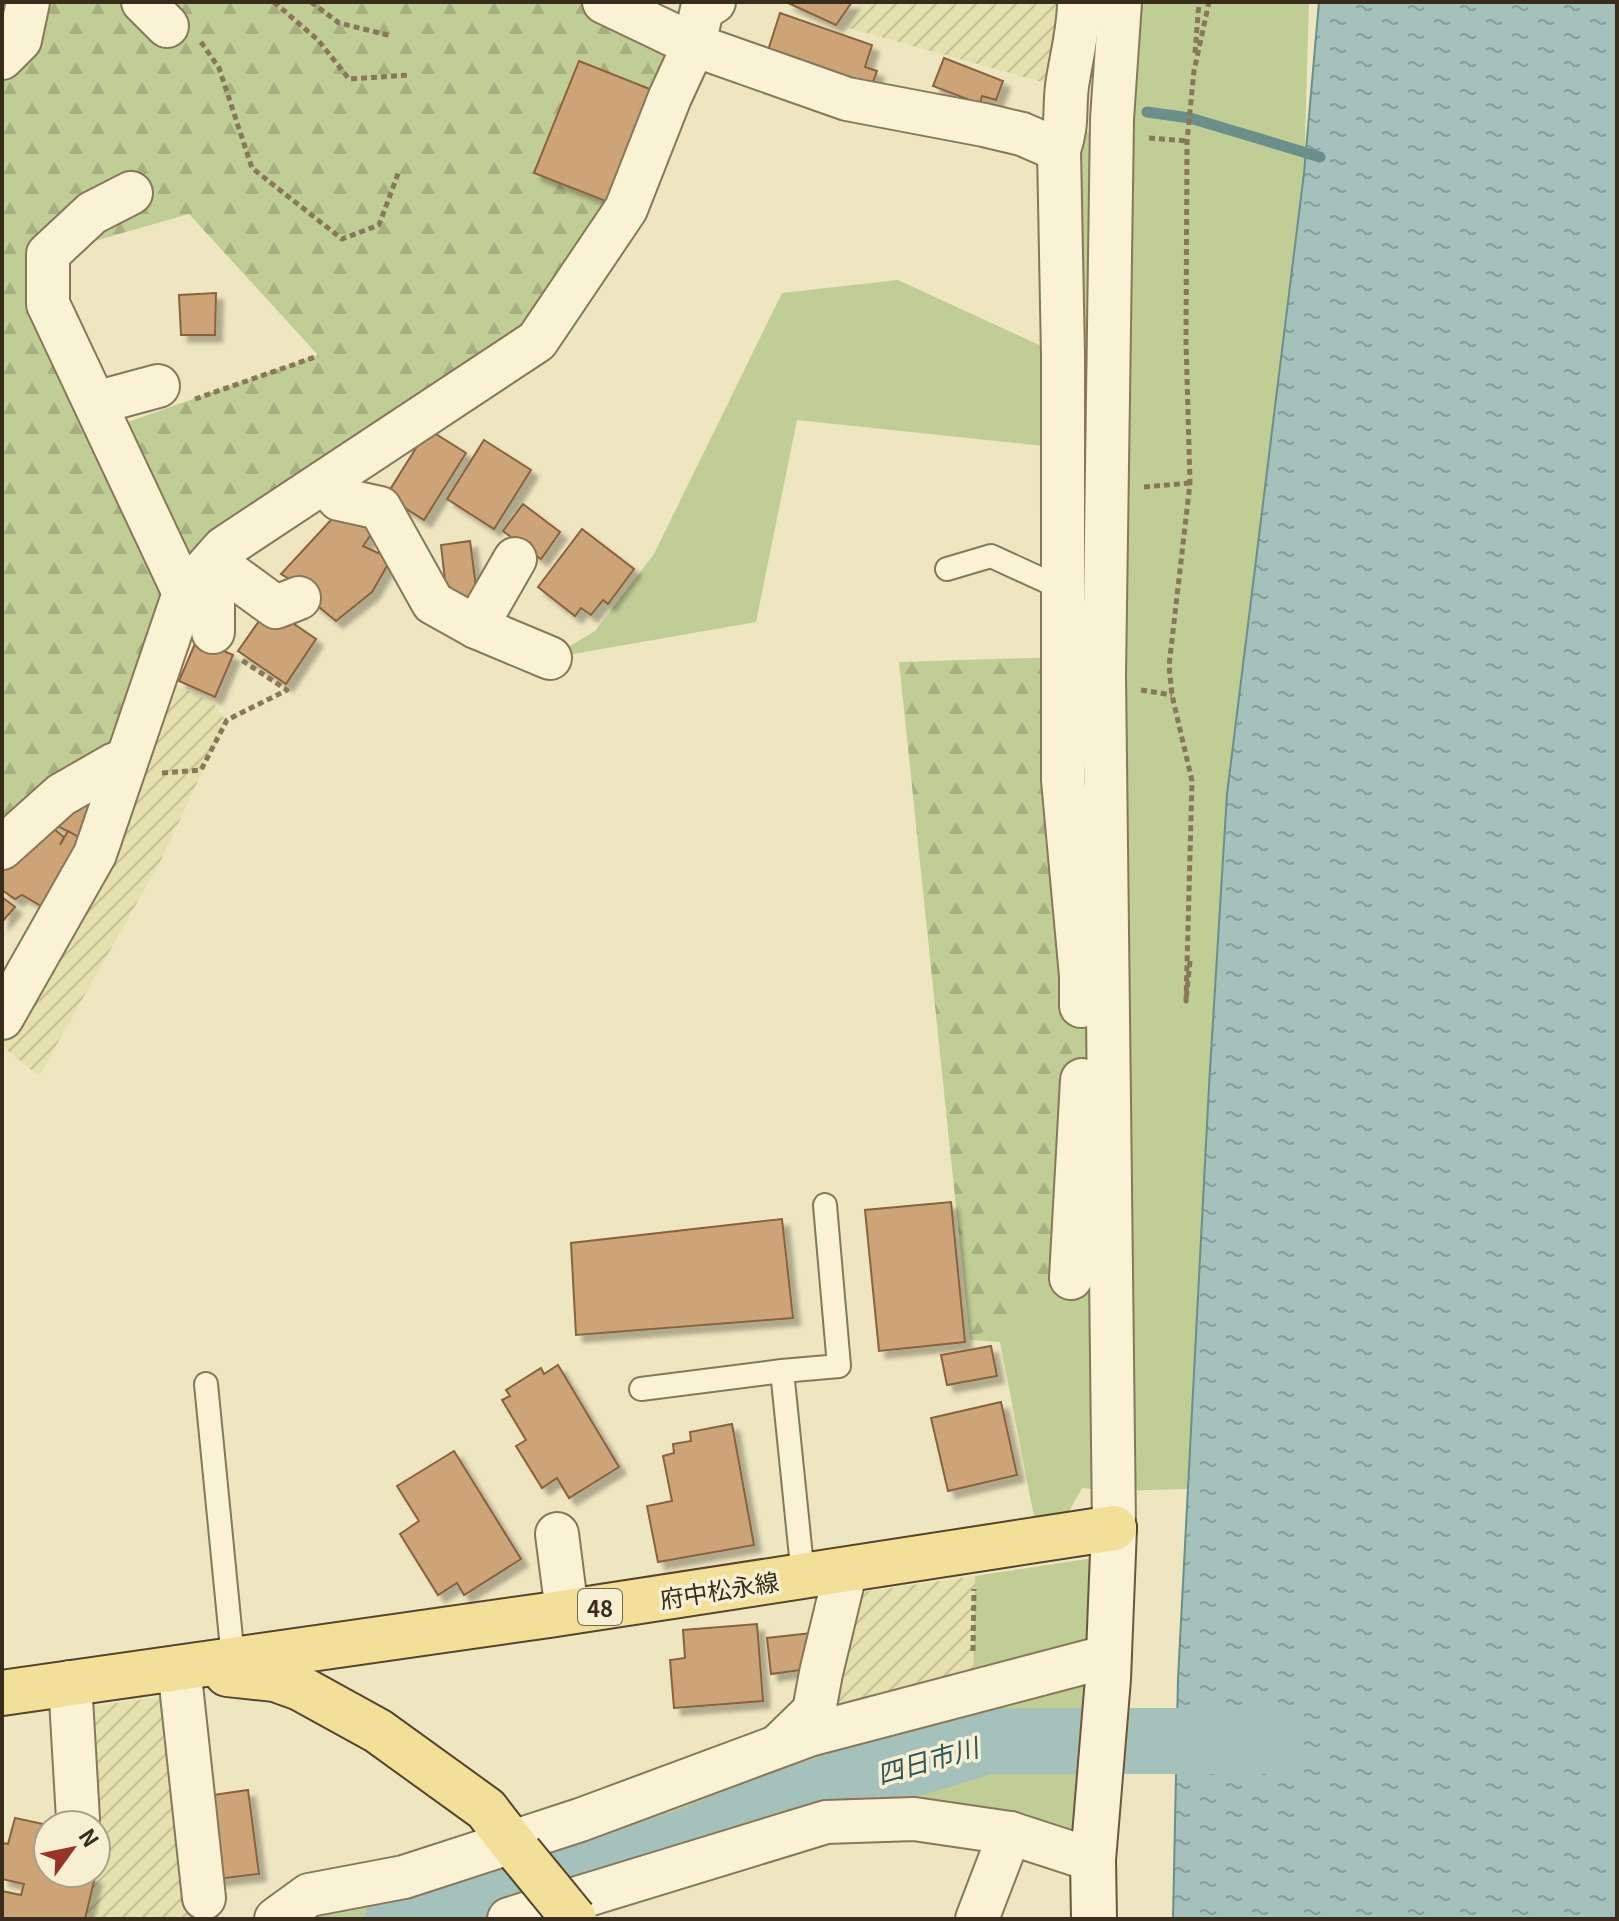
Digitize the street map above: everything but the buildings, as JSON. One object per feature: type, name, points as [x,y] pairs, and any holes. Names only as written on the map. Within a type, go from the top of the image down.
[{"type":"main road","name":"府中松永線","points":[[2,1693],[78,1681],[179,1671],[233,1659],[567,1612],[1114,1528]]},
{"type":"main road","name":"府中松永線","points":[[179,1671],[275,1679],[300,1688],[378,1731],[486,1809],[574,1919]]},
{"type":"street","points":[[2,58],[20,40],[28,2]]},
{"type":"street","points":[[604,2],[702,17],[847,99],[1022,134],[1059,150]]},
{"type":"street","points":[[1079,2],[1079,21],[1067,89],[1067,129],[1059,150],[1063,780],[1094,977],[1114,1528],[1109,1668],[1093,1860],[1094,1919]]},
{"type":"street","points":[[1071,1278],[1094,977],[1104,665],[1112,119],[1120,2]]},
{"type":"street","points":[[2,1018],[95,854],[184,593],[224,548],[537,341],[626,209],[702,17]]},
{"type":"street","points":[[131,193],[92,213],[48,254],[48,304],[184,593]]},
{"type":"street","points":[[95,403],[170,395]]},
{"type":"street","points":[[324,482],[339,499],[380,508],[433,603],[476,627],[550,658]]},
{"type":"street","points":[[476,627],[515,559]]},
{"type":"street","points":[[213,561],[276,607],[299,598]]},
{"type":"street","points":[[213,561],[226,645]]},
{"type":"street","points":[[2,848],[61,795],[115,764],[123,771]]},
{"type":"street","points":[[557,1534],[567,1612]]},
{"type":"street","points":[[776,1747],[814,1711],[846,1569]]},
{"type":"street","points":[[276,1919],[309,1895],[404,1877],[516,1847],[809,1735],[974,1692],[1109,1668]]},
{"type":"street","points":[[179,1671],[204,1898]]},
{"type":"street","points":[[78,1681],[78,1809]]},
{"type":"street","points":[[509,1919],[826,1822],[914,1819],[1010,1833],[1093,1860]]},
{"type":"street","points":[[977,1919],[1010,1833]]},
{"type":"lane","points":[[947,569],[991,556],[1063,589]]},
{"type":"lane","points":[[641,1389],[839,1366],[825,1205]]},
{"type":"lane","points":[[782,1371],[803,1576]]},
{"type":"lane","points":[[206,1384],[233,1659]]},
{"type":"path","points":[[274,2],[318,40],[349,79],[410,75]]},
{"type":"path","points":[[311,2],[339,23],[392,36]]},
{"type":"path","points":[[1190,961],[1186,1001],[1192,781],[1172,695],[1169,666],[1190,483],[1187,141],[1199,2]]},
{"type":"path","points":[[1194,71],[1209,2]]},
{"type":"path","points":[[168,19],[219,68],[252,168],[342,239],[379,225],[399,171]]},
{"type":"path","points":[[170,395],[318,356]]},
{"type":"path","points":[[123,771],[201,770],[227,720],[287,690],[226,645]]},
{"type":"path","points":[[974,1692],[975,1576]]},
{"type":"shaded area","points":[[860,2],[1079,2],[1067,89],[845,27]]},
{"type":"shaded area","points":[[155,677],[212,701],[226,721],[162,858],[39,1076],[2,1046],[2,1018]]},
{"type":"shaded area","points":[[975,1576],[974,1692],[815,1711],[841,1595]]},
{"type":"shaded area","points":[[182,1694],[206,1919],[80,1919],[79,1889],[112,1889],[112,1809],[93,1809],[72,1709]]},
{"type":"green space","points":[[2,2],[604,2],[694,45],[670,97],[578,61],[535,172],[626,209],[537,341],[224,548],[134,741],[2,824]],"holes":[[[189,214],[318,355],[108,429],[28,260]]]},
{"type":"green space","points":[[1121,2],[1309,2],[1304,173],[1227,802],[1187,1489],[1114,1491],[1082,1488],[1066,1517],[1035,1522],[1000,1342],[970,1340],[1071,1277],[1063,448],[797,420],[756,622],[550,658],[595,631],[654,554],[782,293],[898,280],[1063,356],[1067,129],[1111,135]]},
{"type":"green space","points":[[1063,657],[1081,976],[1082,1103],[1071,1278],[970,1340],[899,662]]},
{"type":"green space","points":[[1113,1555],[1093,1860],[914,1819],[481,1919],[276,1919],[973,1692],[975,1576]]},
{"type":"water","points":[[1319,2],[1617,2],[1617,1919],[1173,1919],[1178,1679],[1227,794],[1304,173]]},
{"type":"waterway","points":[[1147,112],[1190,118],[1320,157]]},
{"type":"waterway","name":"四日市川","points":[[398,1919],[479,1902],[681,1844],[792,1799],[988,1741],[1267,1741]]}]
